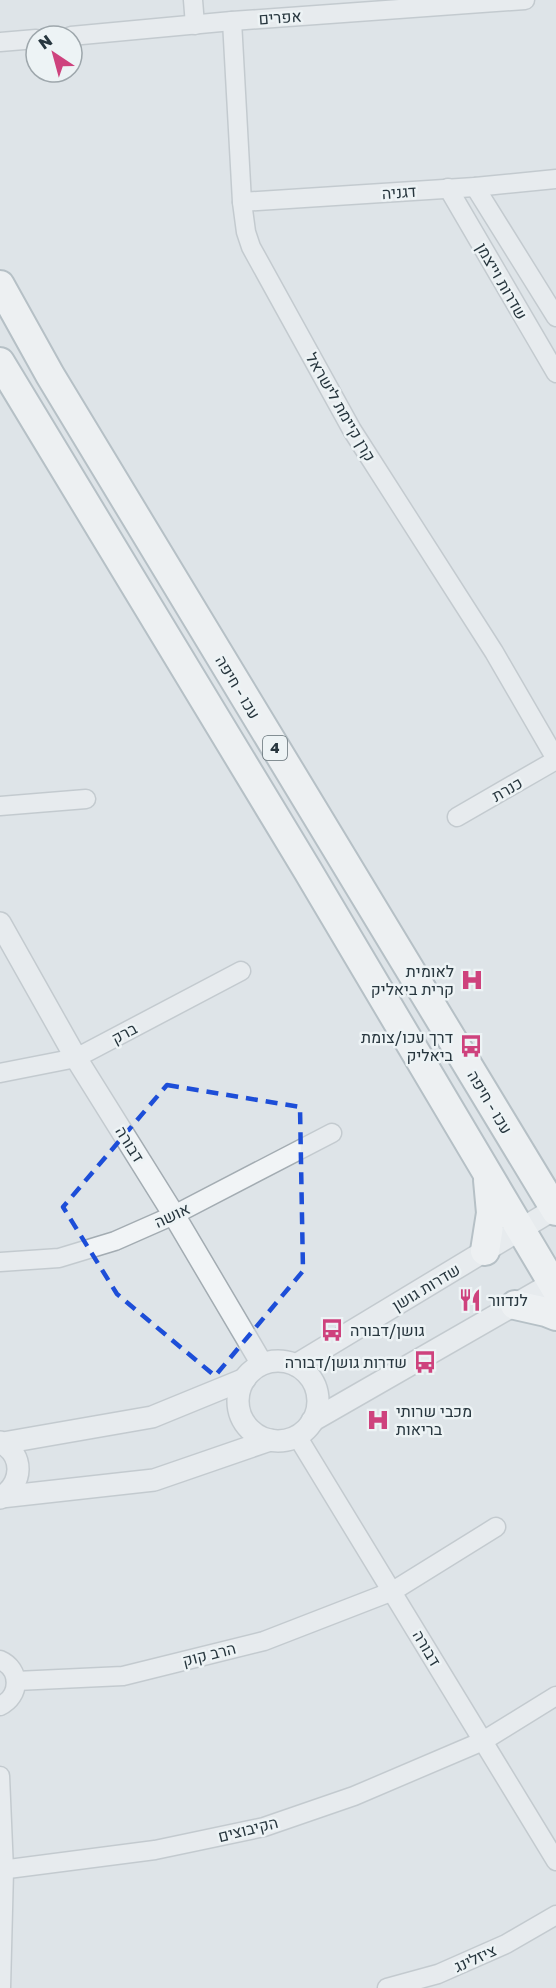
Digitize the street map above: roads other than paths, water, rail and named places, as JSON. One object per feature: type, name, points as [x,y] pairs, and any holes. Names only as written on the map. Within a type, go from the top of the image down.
[{"type":"highway","name":"עכו - חיפה","points":[[0,285],[56,385],[530,1169],[556,1203]]},
{"type":"highway","name":"4","points":[[0,362],[555,1285]]},
{"type":"highway","points":[[485,1251],[491,1200],[487,1175]]},
{"type":"highway","points":[[515,1305],[556,1316]]},
{"type":"street","points":[[193,0],[195,25]]},
{"type":"street","name":"אפרים","points":[[84,35],[232,21],[525,0]]},
{"type":"street","name":"קרן קיימת לישראל","points":[[232,21],[242,202],[246,232],[251,247],[352,430],[494,652],[556,759]]},
{"type":"street","points":[[0,42],[24,40]]},
{"type":"street","name":"דגניה","points":[[242,202],[475,187],[556,179]]},
{"type":"street","name":"שדרות וייצמן","points":[[475,187],[556,316]]},
{"type":"street","name":"שדרות וייצמן","points":[[448,188],[556,374]]},
{"type":"street","name":"כנרת","points":[[458,818],[556,759]]},
{"type":"street","points":[[0,806],[86,799]]},
{"type":"street","name":"דבורה","points":[[0,923],[76,1058],[174,1215],[262,1364]]},
{"type":"street","name":"ברק","points":[[0,1073],[76,1058],[241,970]]},
{"type":"street","name":"אושה","points":[[0,1262],[58,1258],[115,1241],[174,1215],[332,1132]]},
{"type":"street","name":"שדרות גושן","points":[[296,1365],[520,1230],[556,1203]]},
{"type":"street","points":[[1,1498],[154,1480],[270,1440],[279,1440],[304,1429],[515,1305],[555,1285]]},
{"type":"street","points":[[270,1440],[258,1435],[248,1427],[241,1416],[238,1404],[245,1379],[252,1370],[262,1364],[285,1361],[296,1365],[307,1373],[314,1383],[318,1396],[317,1409],[304,1429]]},
{"type":"street","points":[[1,1443],[152,1417],[245,1379]]},
{"type":"street","name":"דבורה","points":[[304,1429],[393,1592],[556,1861]]},
{"type":"street","points":[[1,1443],[10,1449],[18,1466],[15,1484],[1,1498]]},
{"type":"street","name":"הרב קוק","points":[[16,1681],[123,1676],[264,1641],[393,1592],[496,1527]]},
{"type":"street","points":[[0,1660],[10,1666],[15,1673],[16,1681],[14,1694],[0,1706]]},
{"type":"street","name":"הקיבוצים","points":[[2,1870],[155,1850],[264,1827],[354,1796],[483,1741],[556,1696]]},
{"type":"street","points":[[0,1776],[2,1988]]},
{"type":"street","name":"ציזלינג","points":[[387,1988],[447,1970],[506,1944],[556,1915]]},
{"type":"place","name":"לאומית קרית ביאליק","points":[[472,980]]},
{"type":"place","name":"דרך עכו/צומת ביאליק","points":[[471,1046]]},
{"type":"place","name":"לנדוור","points":[[470,1300]]},
{"type":"place","name":"גושן/דבורה","points":[[332,1330]]},
{"type":"place","name":"שדרות גושן/דבורה","points":[[425,1362]]},
{"type":"place","name":"מכבי שרותי בריאות","points":[[378,1420]]}]
